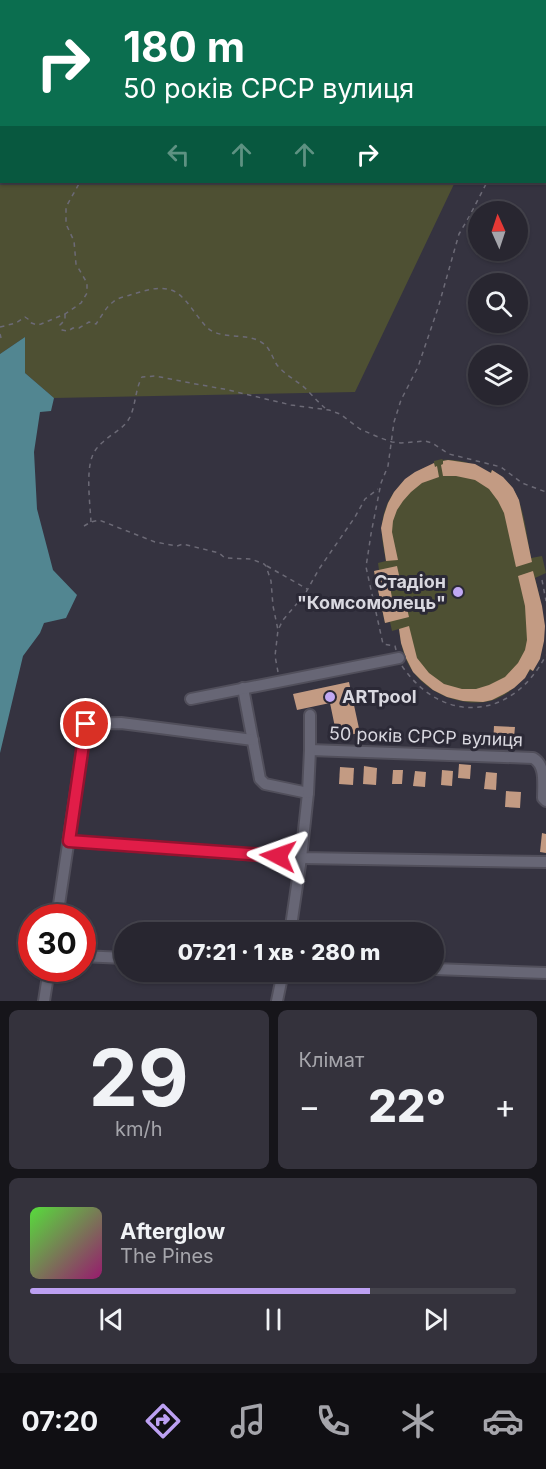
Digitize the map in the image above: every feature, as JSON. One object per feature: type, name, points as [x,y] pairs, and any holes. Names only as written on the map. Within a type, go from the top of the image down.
[{"type":"street","points":[[190,699],[399,658]]},
{"type":"street","points":[[243,688],[262,783],[308,793]]},
{"type":"street","points":[[292,922],[308,793],[310,715]]},
{"type":"street","points":[[59,904],[86,724],[121,723],[253,740]]},
{"type":"street","name":"50 років СРСР вулиця","points":[[310,750],[533,758],[539,761],[543,768],[543,798],[546,801]]},
{"type":"street","points":[[69,841],[301,858],[546,862]]},
{"type":"street","points":[[96,957],[114,958]]},
{"type":"street","points":[[444,969],[546,973]]},
{"type":"street","points":[[44,1001],[47,982]]},
{"type":"street","points":[[277,1001],[281,982]]},
{"type":"path","points":[[0,327],[15,323],[24,317],[31,323],[41,324],[65,314],[81,303],[87,293],[87,283],[76,264],[74,242],[66,224],[66,207],[79,183]]},
{"type":"path","points":[[486,183],[459,234],[438,308],[394,422],[388,466],[380,487],[366,567],[383,644],[395,646],[402,666],[415,683],[449,704],[461,708],[486,707],[513,694],[530,681],[546,655]]},
{"type":"path","points":[[65,314],[60,326],[64,331],[79,328],[89,322],[96,324],[111,303],[117,300],[145,290],[172,290],[189,303],[206,328],[212,332],[261,342],[283,371],[323,406],[340,414],[360,429],[392,442],[425,441],[432,443],[449,454],[501,467],[522,483],[546,492]]},
{"type":"path","points":[[0,334],[1,338]]},
{"type":"path","points":[[90,522],[91,458],[102,443],[125,425],[130,417],[142,377],[155,376],[201,386],[224,388],[291,405],[329,410]]},
{"type":"path","points":[[278,630],[283,620],[308,589],[330,551],[355,517],[364,499],[380,487]]},
{"type":"path","points":[[84,526],[99,520],[155,542],[177,546],[183,544],[219,553],[225,558],[250,560],[271,567],[308,589]]},
{"type":"path","points":[[266,566],[271,581],[278,630],[275,656],[280,681]]},
{"type":"path","points":[[542,580],[546,601]]},
{"type":"green space","points":[[0,183],[455,183],[355,392],[54,398],[25,373],[25,337],[0,354]]},
{"type":"green space","name":"Стадіон \"Комсомолець\"","points":[[442,459],[467,463],[490,473],[492,470],[509,483],[520,504],[531,558],[542,556],[546,573],[535,578],[542,614],[542,636],[533,671],[530,670],[507,693],[490,701],[459,701],[438,693],[421,681],[408,663],[399,629],[392,631],[390,622],[385,623],[374,571],[379,570],[378,563],[386,561],[382,540],[383,516],[392,496],[414,473]]},
{"type":"water","points":[[25,337],[25,373],[54,398],[51,411],[40,412],[34,452],[37,509],[53,570],[77,595],[66,618],[44,623],[40,633],[23,656],[0,753],[0,354]]},
{"type":"building","points":[[443,461],[475,464],[491,473],[492,470],[503,477],[513,488],[519,500],[532,562],[516,567],[504,513],[498,501],[489,489],[475,480],[443,476],[441,465]]},
{"type":"building","points":[[434,463],[435,467],[437,466],[439,477],[422,483],[411,492],[397,510],[392,532],[398,560],[386,561],[381,528],[388,503],[405,479]]},
{"type":"building","points":[[397,566],[401,584],[390,587],[393,603],[405,600],[409,617],[385,623],[374,571]]},
{"type":"building","points":[[533,571],[542,606],[545,626],[544,641],[540,659],[533,671],[530,669],[525,678],[514,688],[492,700],[463,701],[433,690],[413,672],[401,643],[399,629],[409,626],[417,658],[429,673],[444,684],[462,689],[476,689],[505,677],[518,663],[527,640],[525,606],[518,576]]},
{"type":"building","points":[[349,682],[360,733],[337,737],[330,703],[297,710],[293,694]]},
{"type":"building","points":[[494,726],[515,727],[513,748],[493,747]]},
{"type":"building","points":[[459,764],[471,765],[470,779],[458,778]]},
{"type":"building","points":[[364,766],[377,768],[376,785],[363,784]]},
{"type":"building","points":[[340,767],[354,768],[353,785],[339,784]]},
{"type":"building","points":[[393,770],[403,770],[402,784],[392,784]]},
{"type":"building","points":[[442,770],[453,771],[452,786],[441,785]]},
{"type":"building","points":[[415,771],[426,772],[425,787],[413,786]]},
{"type":"building","points":[[486,772],[497,773],[496,790],[484,789]]},
{"type":"building","points":[[506,791],[521,792],[520,808],[505,807]]},
{"type":"building","points":[[542,833],[546,834],[546,853],[540,852]]},
{"type":"place","name":"Стадіон \"Комсомолець\"","points":[[458,592]]},
{"type":"place","name":"ARTpool","points":[[330,697]]},
{"type":"route","points":[[86,724],[69,841],[278,856]]}]
